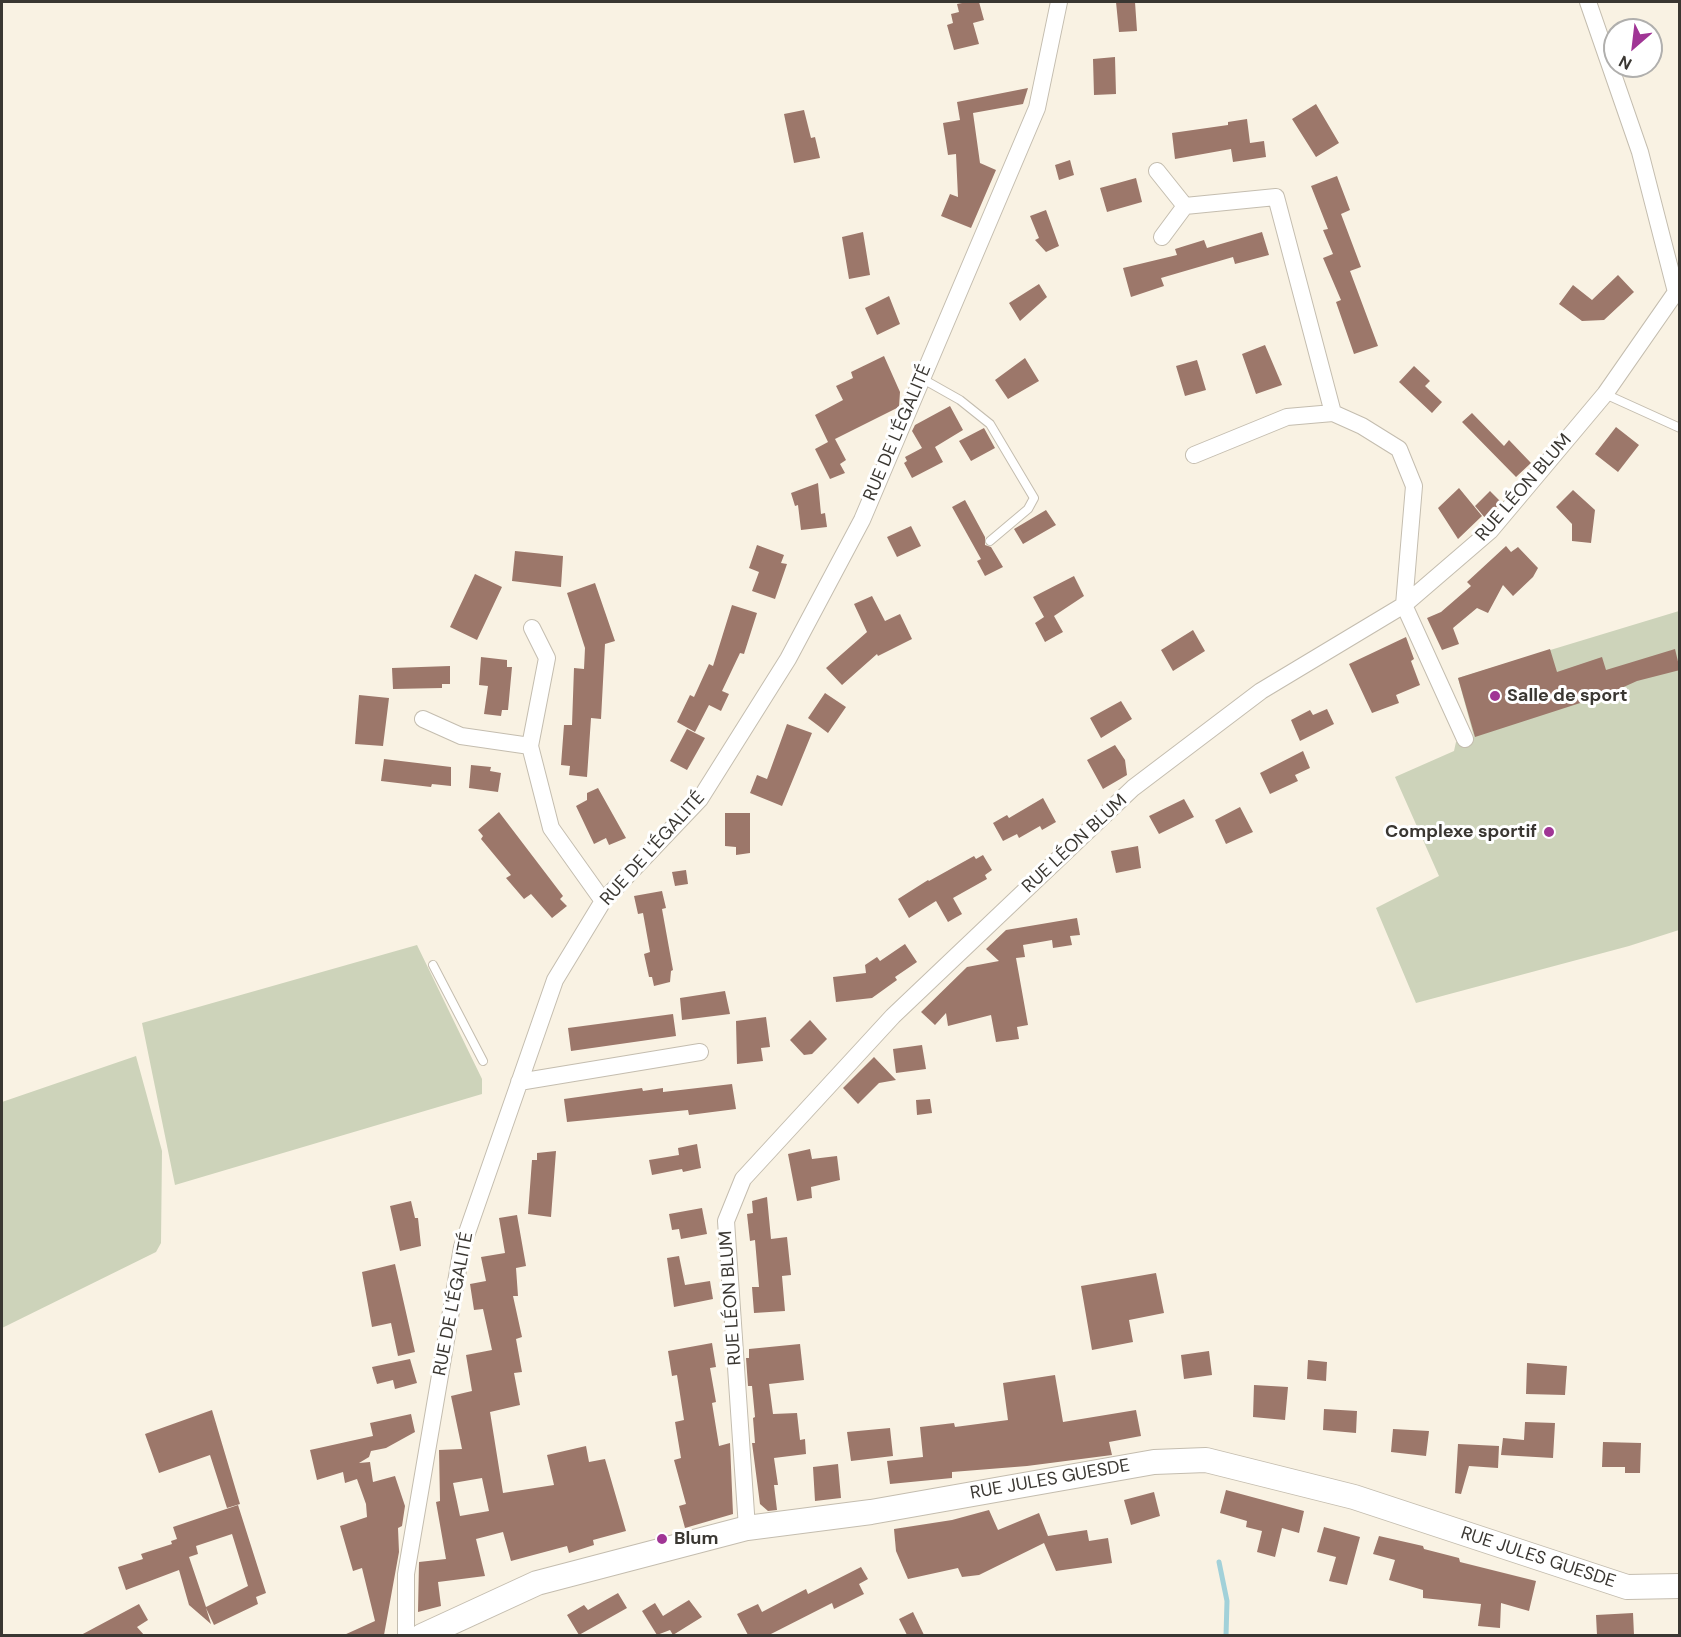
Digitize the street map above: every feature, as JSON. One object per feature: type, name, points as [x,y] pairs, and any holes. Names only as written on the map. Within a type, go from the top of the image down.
[{"type":"street","name":"RUE DE L'ÉGALITÉ","points":[[406,1635],[406,1574],[462,1247],[555,980],[603,902],[700,799],[788,659],[862,520],[1037,108],[1059,2]]},
{"type":"street","name":"RUE LÉON BLUM","points":[[747,1528],[726,1221],[743,1179],[893,1016],[1133,788],[1261,691],[1404,605],[1490,531],[1605,394],[1676,292],[1640,152],[1587,2]]},
{"type":"street","points":[[1157,171],[1185,206]]},
{"type":"street","points":[[1161,237],[1185,206],[1276,197],[1333,413]]},
{"type":"street","points":[[1194,455],[1287,417],[1333,413],[1362,426],[1399,449],[1414,486],[1404,605],[1465,739]]},
{"type":"street","points":[[532,628],[547,658],[530,746],[551,828],[603,902]]},
{"type":"street","points":[[423,719],[461,736],[530,746]]},
{"type":"street","points":[[519,1082],[700,1052]]},
{"type":"street","name":"RUE JULES GUESDE","points":[[422,1635],[537,1583],[747,1528],[871,1512],[1154,1462],[1206,1460],[1354,1497],[1627,1587],[1680,1586]]},
{"type":"lane","points":[[921,378],[960,400],[990,424],[1034,498],[1028,509],[990,541]]},
{"type":"lane","points":[[1605,394],[1680,428]]},
{"type":"lane","points":[[433,964],[483,1061]]},
{"type":"green space","name":"Complexe sportif","points":[[1679,611],[1679,930],[1629,946],[1416,1003],[1376,908],[1439,876],[1395,777],[1454,751],[1456,742],[1474,737],[1458,678]]},
{"type":"green space","points":[[417,945],[482,1079],[482,1094],[175,1185],[142,1023]]},
{"type":"green space","points":[[136,1056],[162,1151],[161,1243],[156,1252],[2,1328],[2,1102]]},
{"type":"building","points":[[979,2],[984,20],[973,23],[979,44],[954,50],[947,25],[953,23],[951,14],[959,12],[957,4]]},
{"type":"building","points":[[1116,2],[1135,2],[1137,31],[1119,32]]},
{"type":"building","points":[[1115,57],[1116,94],[1094,95],[1093,59]]},
{"type":"building","points":[[1028,88],[1023,104],[973,113],[980,163],[996,170],[971,228],[941,216],[950,194],[958,197],[956,154],[948,155],[943,123],[960,120],[957,102]]},
{"type":"building","points":[[1316,104],[1339,143],[1316,157],[1292,119]]},
{"type":"building","points":[[804,110],[811,138],[815,137],[820,158],[794,163],[784,114]]},
{"type":"building","points":[[1247,119],[1250,143],[1264,141],[1266,157],[1233,162],[1231,149],[1175,159],[1172,133],[1228,125],[1228,122]]},
{"type":"building","points":[[1070,160],[1074,175],[1059,180],[1055,165]]},
{"type":"building","points":[[1337,176],[1350,210],[1341,214],[1361,267],[1350,271],[1378,346],[1354,354],[1336,302],[1341,300],[1323,258],[1333,254],[1323,230],[1328,229],[1311,186]]},
{"type":"building","points":[[1136,178],[1142,202],[1107,212],[1100,188]]},
{"type":"building","points":[[1046,210],[1059,246],[1046,252],[1035,240],[1039,238],[1030,216]]},
{"type":"building","points":[[863,232],[870,275],[849,279],[842,237]]},
{"type":"building","points":[[1262,232],[1269,255],[1235,264],[1233,257],[1161,278],[1164,286],[1131,297],[1123,268],[1177,255],[1175,249],[1204,240],[1207,248]]},
{"type":"building","points":[[1618,275],[1634,292],[1604,320],[1582,321],[1559,304],[1573,285],[1592,300]]},
{"type":"building","points":[[1039,284],[1047,297],[1020,321],[1009,303]]},
{"type":"building","points":[[889,296],[900,324],[877,335],[865,308]]},
{"type":"building","points":[[1265,345],[1282,385],[1256,394],[1242,354]]},
{"type":"building","points":[[884,356],[900,392],[899,407],[835,439],[846,460],[840,464],[845,473],[830,479],[815,449],[828,442],[815,415],[843,400],[836,386],[853,378],[851,372]]},
{"type":"building","points":[[1025,358],[1039,381],[1008,399],[995,380]]},
{"type":"building","points":[[1197,360],[1206,390],[1185,396],[1176,366]]},
{"type":"building","points":[[1414,366],[1430,381],[1425,386],[1442,402],[1432,413],[1399,382]]},
{"type":"building","points":[[950,406],[963,430],[935,447],[943,462],[912,478],[904,463],[907,461],[905,457],[922,448],[912,431],[915,425]]},
{"type":"building","points":[[1472,413],[1504,446],[1509,440],[1531,463],[1516,477],[1462,422]]},
{"type":"building","points":[[1616,427],[1639,445],[1618,472],[1595,454]]},
{"type":"building","points":[[984,428],[995,448],[971,461],[959,441]]},
{"type":"building","points":[[818,483],[821,514],[825,513],[827,527],[801,530],[798,505],[795,506],[791,493]]},
{"type":"building","points":[[1459,488],[1482,516],[1458,539],[1438,508]]},
{"type":"building","points":[[1573,490],[1595,510],[1591,543],[1572,541],[1572,524],[1556,507]]},
{"type":"building","points":[[1490,491],[1501,502],[1486,519],[1475,506]]},
{"type":"building","points":[[965,500],[985,537],[985,545],[991,547],[1003,567],[985,576],[977,561],[981,559],[952,507]]},
{"type":"building","points":[[1046,510],[1056,525],[1023,544],[1014,529]]},
{"type":"building","points":[[911,526],[921,546],[897,557],[887,537]]},
{"type":"building","points":[[757,545],[784,555],[781,563],[787,564],[775,599],[752,591],[759,572],[749,568]]},
{"type":"building","points":[[1506,546],[1511,552],[1518,547],[1538,568],[1533,577],[1513,596],[1503,585],[1488,613],[1477,608],[1453,628],[1459,644],[1442,650],[1427,618],[1441,612],[1471,586],[1467,582]]},
{"type":"building","points":[[515,551],[563,556],[561,587],[512,581]]},
{"type":"building","points":[[475,574],[502,587],[477,640],[450,627]]},
{"type":"building","points":[[1074,576],[1084,596],[1054,616],[1063,632],[1045,642],[1035,623],[1044,617],[1033,597]]},
{"type":"building","points":[[595,583],[615,641],[605,644],[601,719],[591,718],[587,777],[569,775],[570,766],[561,765],[564,725],[572,725],[574,668],[584,669],[585,648],[567,593]]},
{"type":"building","points":[[872,596],[885,621],[900,614],[912,639],[878,656],[877,654],[842,685],[826,668],[867,632],[854,604]]},
{"type":"building","points":[[732,605],[757,613],[744,654],[740,653],[722,691],[729,694],[721,711],[709,705],[695,732],[677,722],[690,695],[694,697],[709,664],[713,666]]},
{"type":"building","points":[[1193,630],[1205,651],[1173,671],[1161,650]]},
{"type":"building","points":[[1406,637],[1414,659],[1411,661],[1420,685],[1396,695],[1399,703],[1372,713],[1349,664]]},
{"type":"building","points":[[1550,649],[1557,672],[1602,657],[1606,670],[1675,649],[1680,670],[1637,681],[1608,694],[1475,737],[1458,678]]},
{"type":"building","points":[[481,657],[507,660],[507,667],[512,667],[508,710],[502,710],[501,716],[484,714],[488,686],[479,685]]},
{"type":"building","points":[[450,666],[450,684],[442,684],[442,688],[393,689],[392,668]]},
{"type":"building","points":[[825,693],[846,707],[828,733],[808,718]]},
{"type":"building","points":[[359,695],[389,698],[383,746],[355,744]]},
{"type":"building","points":[[1121,701],[1132,719],[1101,738],[1090,718]]},
{"type":"building","points":[[1327,709],[1334,724],[1300,741],[1291,720],[1310,710],[1313,715]]},
{"type":"building","points":[[787,724],[812,733],[782,806],[750,793],[757,775],[767,779]]},
{"type":"building","points":[[687,729],[705,738],[687,770],[670,761]]},
{"type":"building","points":[[1115,745],[1125,760],[1127,775],[1103,789],[1087,760]]},
{"type":"building","points":[[1303,751],[1310,768],[1295,775],[1298,781],[1270,794],[1260,773]]},
{"type":"building","points":[[384,759],[451,767],[451,786],[432,784],[431,787],[381,781]]},
{"type":"building","points":[[471,765],[491,767],[490,771],[501,773],[498,792],[469,788]]},
{"type":"building","points":[[598,788],[626,838],[609,845],[606,838],[594,844],[576,806],[587,800],[587,793]]},
{"type":"building","points":[[1043,798],[1056,822],[1042,830],[1040,826],[1019,838],[1017,834],[1003,841],[993,823],[1007,815],[1009,818]]},
{"type":"building","points":[[1184,799],[1194,817],[1159,834],[1149,816]]},
{"type":"building","points":[[1240,807],[1253,832],[1226,844],[1215,820]]},
{"type":"building","points":[[499,812],[563,896],[560,899],[567,906],[552,918],[531,894],[524,899],[506,878],[511,875],[481,839],[483,836],[478,830]]},
{"type":"building","points":[[725,813],[750,813],[750,853],[736,855],[736,847],[725,846]]},
{"type":"building","points":[[1138,846],[1141,868],[1116,873],[1111,851]]},
{"type":"building","points":[[983,855],[992,870],[985,875],[987,879],[953,898],[962,914],[948,922],[936,901],[909,918],[898,899],[974,856],[976,859]]},
{"type":"building","points":[[686,870],[688,884],[675,886],[672,872]]},
{"type":"building","points":[[662,891],[666,908],[662,909],[673,970],[670,982],[654,986],[652,977],[649,977],[644,954],[650,952],[643,913],[638,914],[634,896]]},
{"type":"building","points":[[1077,918],[1080,935],[1070,936],[1072,945],[1053,948],[1052,940],[1023,945],[1025,957],[1016,958],[1028,1025],[1017,1027],[1019,1039],[996,1042],[991,1015],[948,1026],[946,1013],[935,1025],[921,1012],[967,967],[999,961],[986,949],[1006,930]]},
{"type":"building","points":[[905,944],[917,962],[895,977],[897,980],[872,998],[836,1002],[833,977],[866,973],[865,965],[877,957],[880,961]]},
{"type":"building","points":[[725,991],[730,1014],[682,1020],[680,998]]},
{"type":"building","points":[[673,1014],[676,1036],[571,1051],[568,1028]]},
{"type":"building","points":[[766,1017],[770,1047],[761,1048],[763,1061],[737,1064],[736,1021]]},
{"type":"building","points":[[810,1020],[827,1039],[812,1054],[804,1055],[790,1040]]},
{"type":"building","points":[[922,1045],[926,1069],[896,1073],[893,1049]]},
{"type":"building","points":[[874,1057],[896,1080],[879,1083],[858,1104],[843,1088]]},
{"type":"building","points":[[732,1084],[736,1109],[689,1115],[688,1110],[567,1122],[564,1099],[642,1088],[643,1091],[663,1088],[663,1092]]},
{"type":"building","points":[[930,1099],[932,1113],[917,1115],[916,1100]]},
{"type":"building","points":[[697,1144],[701,1168],[652,1175],[649,1160],[679,1155],[678,1148]]},
{"type":"building","points":[[810,1149],[812,1159],[837,1156],[840,1180],[811,1187],[812,1198],[797,1201],[788,1154]]},
{"type":"building","points":[[556,1151],[551,1217],[528,1214],[532,1160],[537,1160],[537,1153]]},
{"type":"building","points":[[767,1197],[771,1239],[787,1237],[791,1275],[782,1276],[785,1311],[754,1313],[752,1287],[759,1287],[755,1240],[750,1241],[747,1214],[753,1213],[752,1201]]},
{"type":"building","points":[[411,1201],[415,1218],[418,1218],[421,1246],[400,1251],[390,1206]]},
{"type":"building","points":[[702,1208],[707,1234],[681,1239],[679,1229],[672,1230],[669,1214]]},
{"type":"building","points":[[517,1215],[526,1266],[516,1268],[518,1296],[513,1296],[522,1337],[516,1339],[522,1372],[514,1373],[520,1405],[490,1412],[503,1493],[554,1485],[547,1455],[586,1446],[589,1462],[605,1459],[626,1531],[593,1540],[594,1545],[569,1553],[567,1546],[511,1561],[503,1532],[476,1539],[485,1576],[438,1582],[441,1606],[418,1612],[419,1562],[446,1559],[436,1502],[440,1501],[439,1450],[462,1449],[451,1396],[472,1391],[466,1355],[492,1350],[483,1309],[474,1310],[470,1284],[486,1281],[481,1257],[505,1253],[499,1218]],"holes":[[[482,1478],[489,1511],[460,1516],[453,1483]]]},
{"type":"building","points":[[679,1256],[685,1285],[710,1281],[713,1299],[674,1307],[667,1258]]},
{"type":"building","points":[[395,1264],[415,1352],[398,1356],[391,1323],[372,1327],[362,1272]]},
{"type":"building","points":[[1156,1273],[1164,1313],[1129,1320],[1133,1342],[1092,1350],[1081,1286]]},
{"type":"building","points":[[712,1343],[716,1367],[710,1368],[716,1402],[712,1403],[719,1446],[730,1443],[733,1514],[685,1528],[679,1506],[686,1504],[674,1460],[681,1458],[675,1422],[684,1420],[677,1375],[672,1376],[668,1351]]},
{"type":"building","points":[[800,1344],[804,1380],[769,1384],[773,1414],[797,1413],[800,1440],[805,1439],[806,1454],[774,1458],[778,1485],[774,1485],[777,1510],[768,1511],[760,1504],[752,1443],[755,1443],[753,1418],[755,1417],[752,1386],[748,1386],[746,1358],[749,1358],[749,1349]]},
{"type":"building","points":[[1209,1351],[1212,1375],[1184,1379],[1181,1355]]},
{"type":"building","points":[[410,1359],[417,1383],[395,1389],[393,1380],[377,1384],[372,1367]]},
{"type":"building","points":[[1308,1360],[1327,1362],[1326,1381],[1307,1379]]},
{"type":"building","points":[[1527,1363],[1567,1366],[1565,1395],[1526,1394]]},
{"type":"building","points":[[1055,1375],[1063,1422],[1136,1410],[1141,1436],[1109,1442],[1112,1455],[1027,1466],[952,1472],[952,1478],[890,1484],[887,1461],[923,1457],[920,1427],[954,1423],[955,1427],[1008,1420],[1003,1383]]},
{"type":"building","points":[[1254,1385],[1288,1387],[1285,1420],[1253,1417]]},
{"type":"building","points":[[1324,1409],[1357,1411],[1356,1433],[1323,1430]]},
{"type":"building","points":[[212,1410],[240,1504],[227,1508],[210,1455],[159,1473],[145,1434]]},
{"type":"building","points":[[411,1414],[415,1432],[386,1448],[371,1451],[369,1457],[359,1463],[370,1462],[373,1482],[395,1476],[405,1506],[402,1526],[398,1528],[399,1552],[384,1635],[344,1635],[375,1621],[362,1568],[353,1571],[340,1526],[367,1517],[366,1504],[357,1479],[345,1483],[343,1472],[317,1480],[310,1450],[373,1436],[370,1423]]},
{"type":"building","points":[[1525,1422],[1555,1423],[1553,1458],[1501,1455],[1503,1438],[1524,1440]]},
{"type":"building","points":[[890,1428],[893,1456],[851,1461],[847,1432]]},
{"type":"building","points":[[1393,1429],[1429,1431],[1426,1456],[1391,1452]]},
{"type":"building","points":[[1603,1442],[1641,1443],[1640,1473],[1625,1473],[1625,1467],[1602,1467]]},
{"type":"building","points":[[1458,1444],[1499,1446],[1498,1468],[1469,1466],[1461,1494],[1455,1493]]},
{"type":"building","points":[[838,1464],[841,1498],[815,1501],[813,1467]]},
{"type":"building","points":[[1226,1490],[1304,1511],[1299,1533],[1282,1528],[1275,1557],[1257,1552],[1262,1531],[1246,1527],[1247,1521],[1220,1513]]},
{"type":"building","points":[[1154,1492],[1160,1516],[1131,1525],[1124,1500]]},
{"type":"building","points":[[238,1505],[266,1593],[256,1597],[258,1604],[214,1625],[206,1608],[211,1624],[189,1605],[179,1570],[126,1590],[118,1567],[143,1559],[141,1554],[172,1544],[171,1541],[177,1539],[173,1527]],"holes":[[[232,1534],[248,1586],[206,1607],[189,1557],[198,1554],[196,1546]]]},
{"type":"building","points":[[989,1510],[998,1530],[1039,1513],[1048,1536],[1087,1530],[1089,1541],[1108,1538],[1112,1563],[1056,1571],[1044,1543],[979,1575],[962,1577],[958,1568],[908,1579],[896,1551],[894,1529],[952,1520]]},
{"type":"building","points":[[1324,1527],[1360,1537],[1347,1585],[1329,1581],[1336,1557],[1317,1552]]},
{"type":"building","points":[[1379,1536],[1423,1546],[1424,1549],[1459,1558],[1460,1562],[1536,1581],[1529,1611],[1501,1603],[1500,1628],[1478,1626],[1481,1604],[1423,1598],[1423,1590],[1389,1580],[1395,1560],[1373,1554]]},
{"type":"building","points":[[861,1567],[868,1579],[859,1584],[864,1594],[834,1609],[832,1603],[769,1635],[748,1635],[737,1614],[758,1604],[762,1612],[806,1589],[808,1594]]},
{"type":"building","points":[[618,1593],[627,1608],[579,1635],[567,1615],[584,1605],[588,1610]]},
{"type":"building","points":[[689,1600],[702,1617],[673,1635],[670,1630],[657,1635],[642,1611],[655,1603],[663,1616]]},
{"type":"building","points":[[139,1604],[148,1620],[137,1627],[144,1635],[81,1635]]},
{"type":"building","points":[[913,1612],[924,1635],[907,1635],[899,1619]]},
{"type":"building","points":[[1633,1613],[1634,1635],[1597,1635],[1596,1615]]},
{"type":"waterway","points":[[1219,1562],[1227,1601],[1226,1636]]},
{"type":"place","name":"Salle de sport","points":[[1495,696]]},
{"type":"place","name":"Complexe sportif","points":[[1549,832]]},
{"type":"place","name":"Blum","points":[[662,1539]]}]
